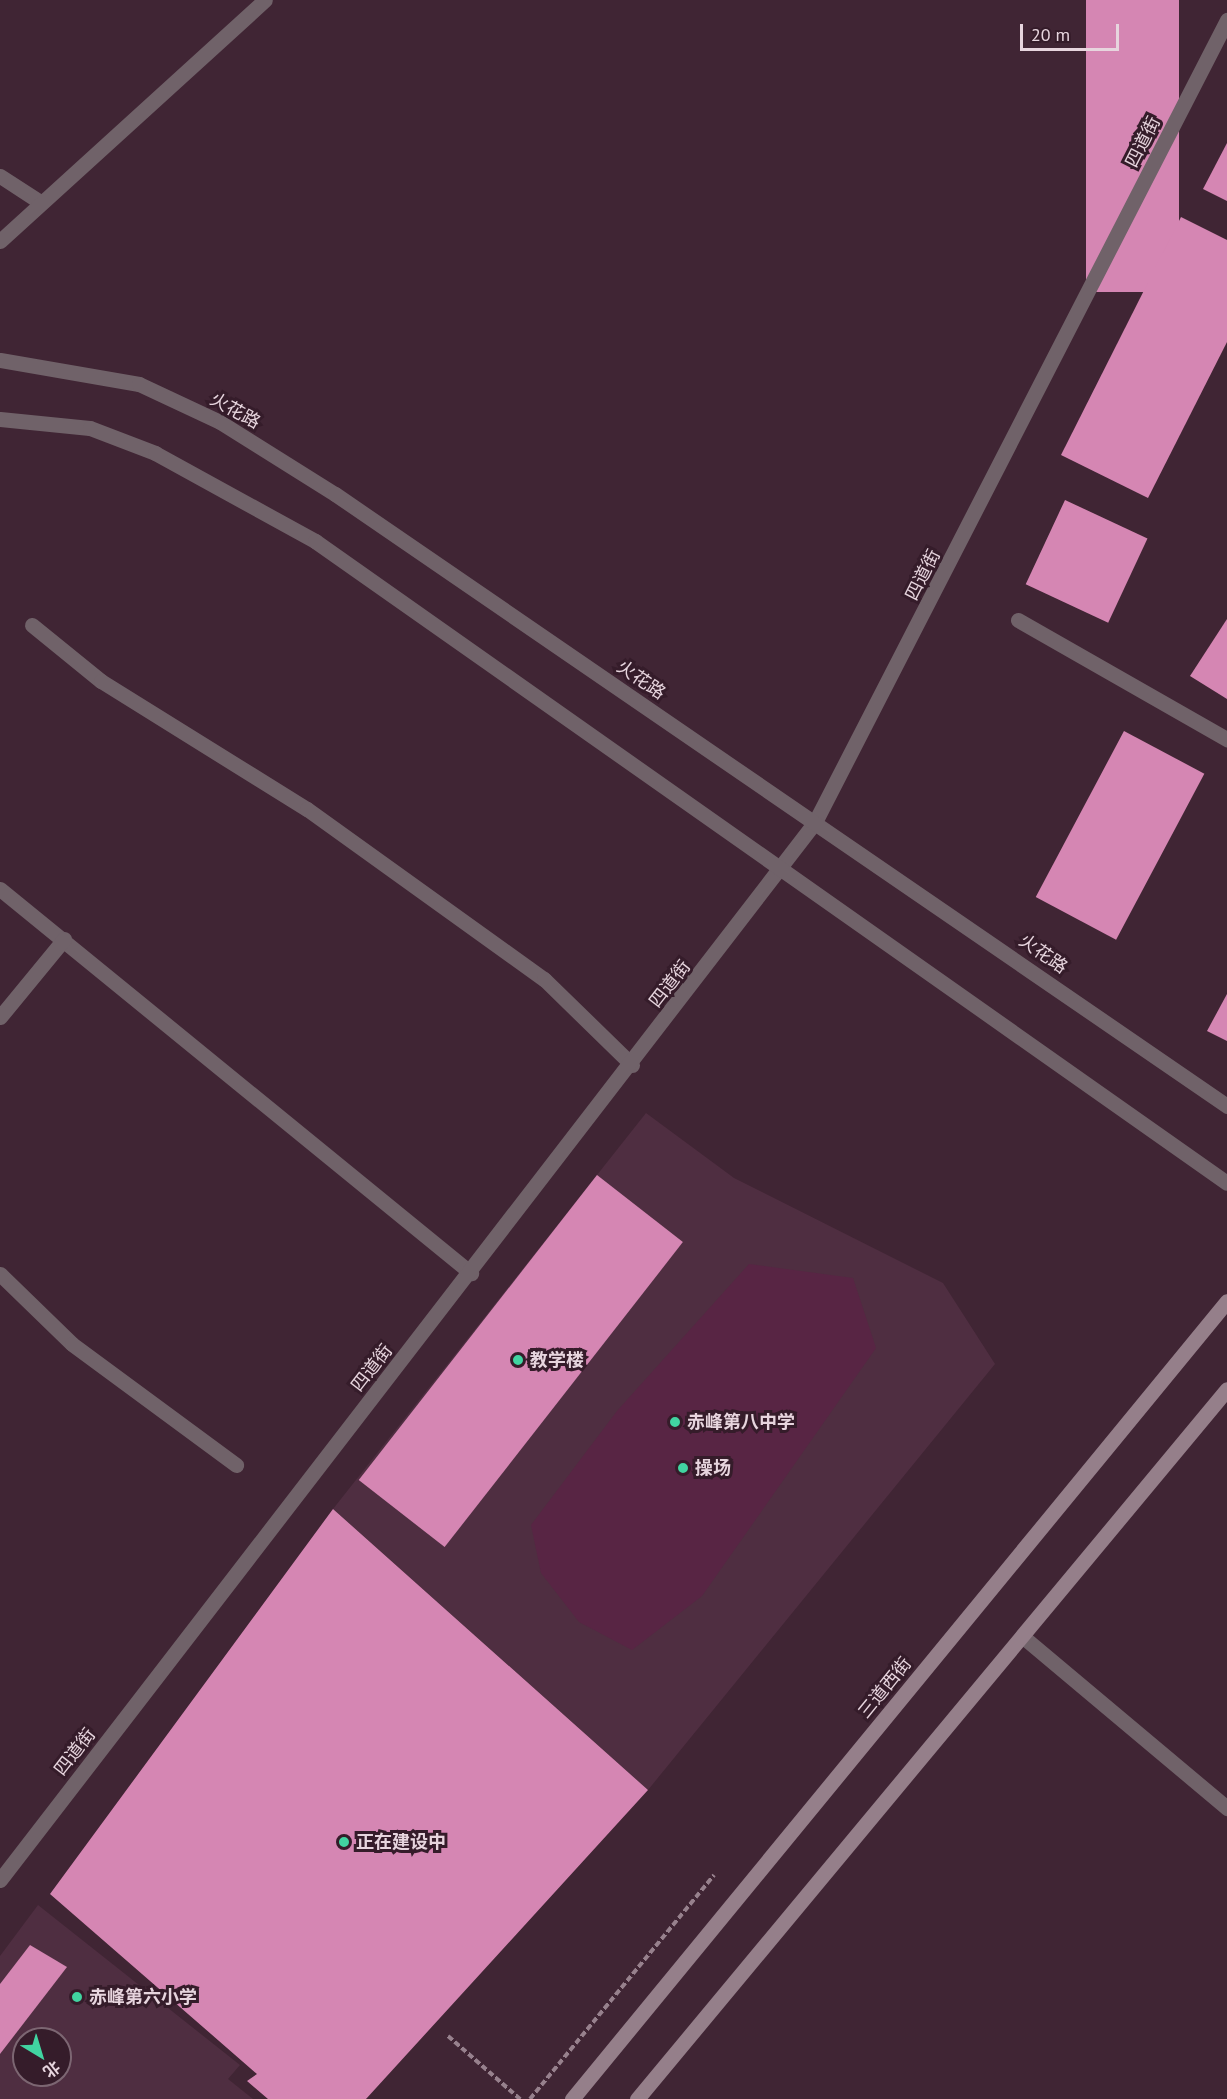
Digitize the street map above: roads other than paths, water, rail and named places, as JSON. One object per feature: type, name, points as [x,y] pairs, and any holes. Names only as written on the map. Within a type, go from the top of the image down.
[{"type":"main road","name":"三道西街","points":[[572,2099],[1227,1301]]},
{"type":"main road","points":[[637,2099],[1227,1389]]},
{"type":"street","points":[[0,241],[40,202],[265,0]]},
{"type":"street","name":"四道街","points":[[0,1880],[783,871],[815,822],[1227,20]]},
{"type":"street","points":[[0,177],[40,202]]},
{"type":"street","name":"火花路","points":[[0,360],[139,384],[220,422],[335,494],[1227,1106]]},
{"type":"street","points":[[0,418],[90,428],[155,453],[236,495],[315,541],[1227,1183]]},
{"type":"street","points":[[1018,620],[1227,739]]},
{"type":"street","points":[[32,624],[101,681],[308,809],[544,979],[632,1065]]},
{"type":"street","points":[[0,889],[471,1273]]},
{"type":"street","points":[[0,1017],[64,939]]},
{"type":"street","points":[[0,1274],[72,1344],[236,1465]]},
{"type":"street","points":[[1022,1636],[1227,1808]]},
{"type":"place","name":"教学楼","points":[[518,1360]]},
{"type":"place","name":"赤峰第八中学","points":[[675,1422]]},
{"type":"place","name":"操场","points":[[683,1468]]},
{"type":"place","name":"正在建设中","points":[[344,1842]]},
{"type":"place","name":"赤峰第六小学","points":[[77,1997]]}]
